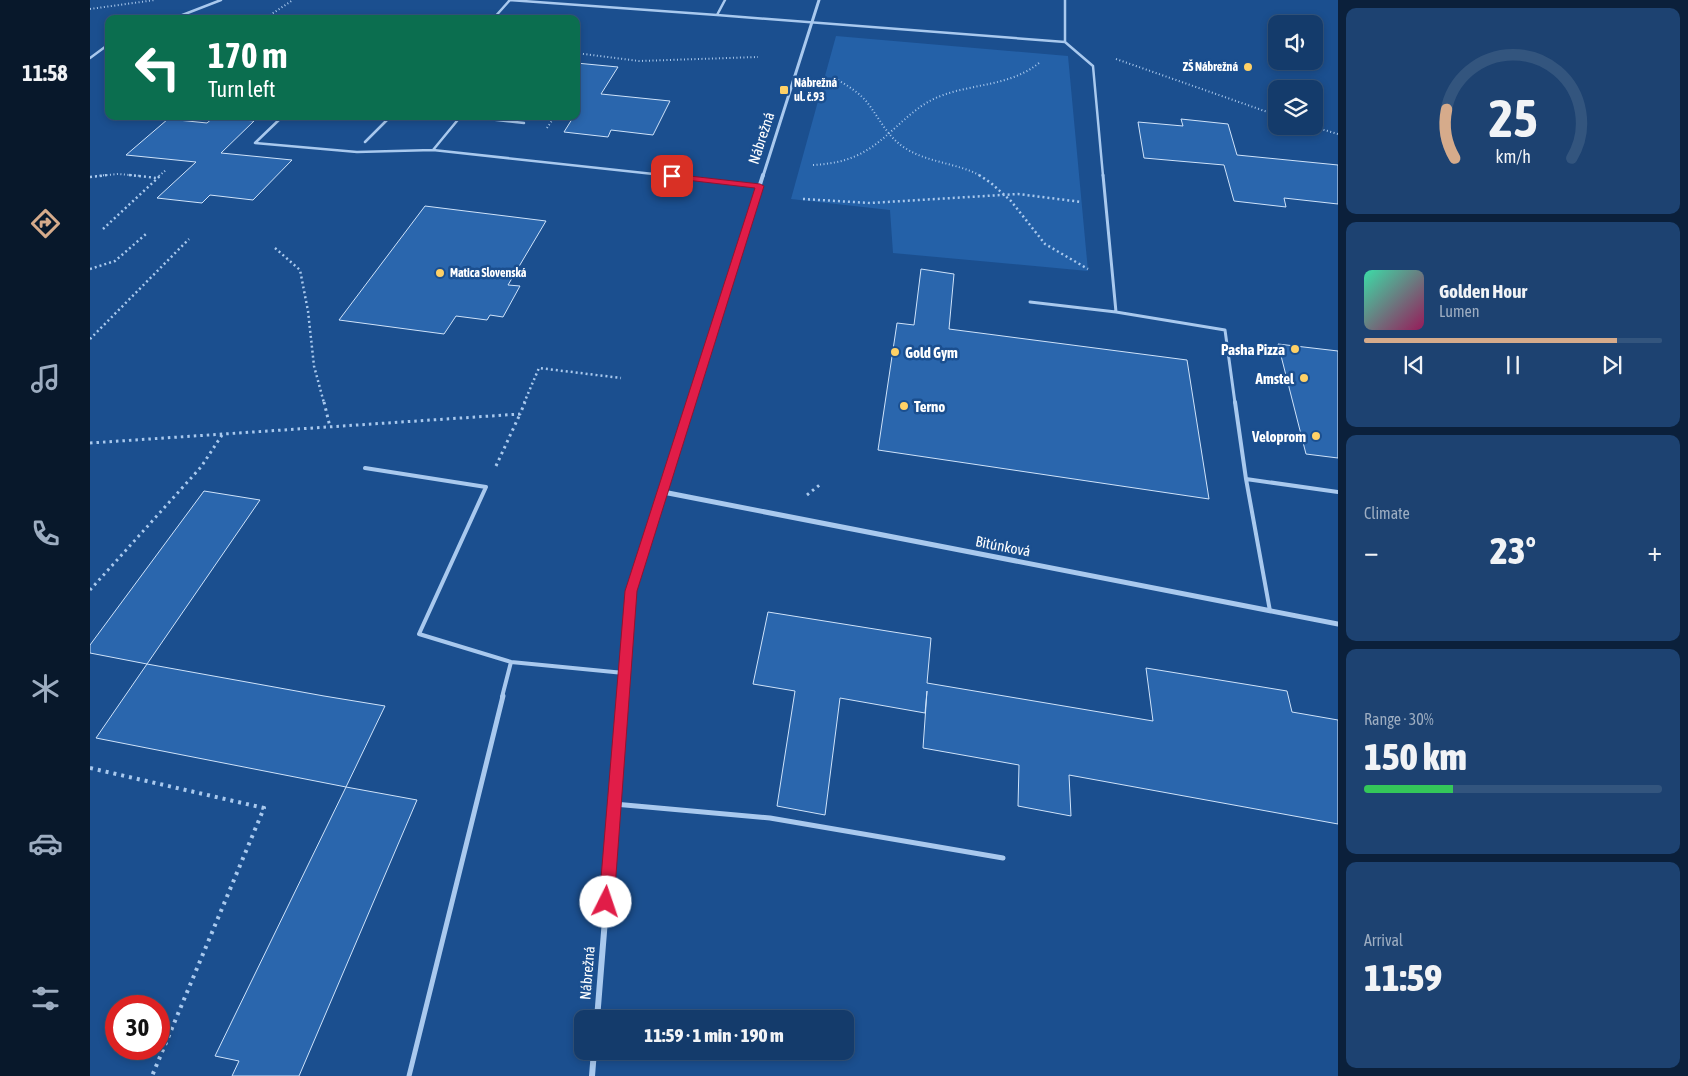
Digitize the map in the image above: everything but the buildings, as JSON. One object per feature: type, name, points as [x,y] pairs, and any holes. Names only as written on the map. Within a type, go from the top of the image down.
[{"type":"street","name":"Nábrežná","points":[[598,1010],[631,591],[819,0]]},
{"type":"street","name":"Bitúnková","points":[[663,492],[1338,624]]},
{"type":"street","points":[[592,1076],[593,1060]]},
{"type":"lane","points":[[182,15],[221,0]]},
{"type":"lane","points":[[497,15],[510,0],[1066,42],[1093,66],[1116,312]]},
{"type":"lane","points":[[717,15],[725,0]]},
{"type":"lane","points":[[1066,0],[1066,42]]},
{"type":"lane","points":[[90,58],[105,47]]},
{"type":"lane","points":[[279,120],[255,143],[357,152],[433,150],[760,186]]},
{"type":"lane","points":[[365,142],[387,120]]},
{"type":"lane","points":[[433,150],[459,120]]},
{"type":"lane","points":[[497,120],[524,123]]},
{"type":"lane","points":[[1030,302],[1116,312],[1225,330],[1246,479],[1270,611]]},
{"type":"lane","points":[[365,468],[486,487],[419,634],[511,662],[624,673]]},
{"type":"lane","points":[[1246,479],[1338,492]]},
{"type":"lane","points":[[409,1076],[511,662]]},
{"type":"lane","points":[[614,804],[770,818],[1003,858]]},
{"type":"path","points":[[90,9],[155,0]]},
{"type":"path","points":[[270,15],[293,0]]},
{"type":"path","points":[[813,165],[848,160],[863,153],[917,110],[938,97],[1005,82],[1034,68],[1044,58],[1041,40]]},
{"type":"path","points":[[580,54],[639,61],[758,57]]},
{"type":"path","points":[[1113,58],[1268,111]]},
{"type":"path","points":[[838,80],[852,86],[864,97],[888,132],[907,149],[925,157],[967,169],[986,178],[1024,216],[1044,243],[1073,262],[1113,282]]},
{"type":"path","points":[[1323,130],[1338,134]]},
{"type":"path","points":[[103,229],[166,170]]},
{"type":"path","points":[[90,177],[118,174],[158,178]]},
{"type":"path","points":[[803,198],[870,203],[1018,194],[1089,203],[1106,208]]},
{"type":"path","points":[[90,269],[114,261],[146,234]]},
{"type":"path","points":[[90,339],[189,239]]},
{"type":"path","points":[[275,248],[300,270],[308,311],[314,366],[330,427]]},
{"type":"path","points":[[486,487],[539,368],[622,378]]},
{"type":"path","points":[[90,443],[520,414]]},
{"type":"path","points":[[90,590],[201,467],[223,434]]},
{"type":"path","points":[[90,768],[264,808],[152,1076]]},
{"type":"shaded area","points":[[836,36],[1068,56],[1088,271],[893,253],[890,210],[791,199]]},
{"type":"place","name":"ZŠ Nábrežná","points":[[1248,67]]},
{"type":"place","name":"Nábrežná ul. č.93","points":[[784,90]]},
{"type":"place","name":"Matica Slovenská","points":[[440,273]]},
{"type":"place","name":"Pasha Pizza","points":[[1295,349]]},
{"type":"place","name":"Gold Gym","points":[[895,352]]},
{"type":"place","name":"Amstel","points":[[1304,378]]},
{"type":"place","name":"Terno","points":[[904,406]]},
{"type":"place","name":"Veloprom","points":[[1316,436]]},
{"type":"route","points":[[606,902],[631,591],[760,186],[672,176]]}]
